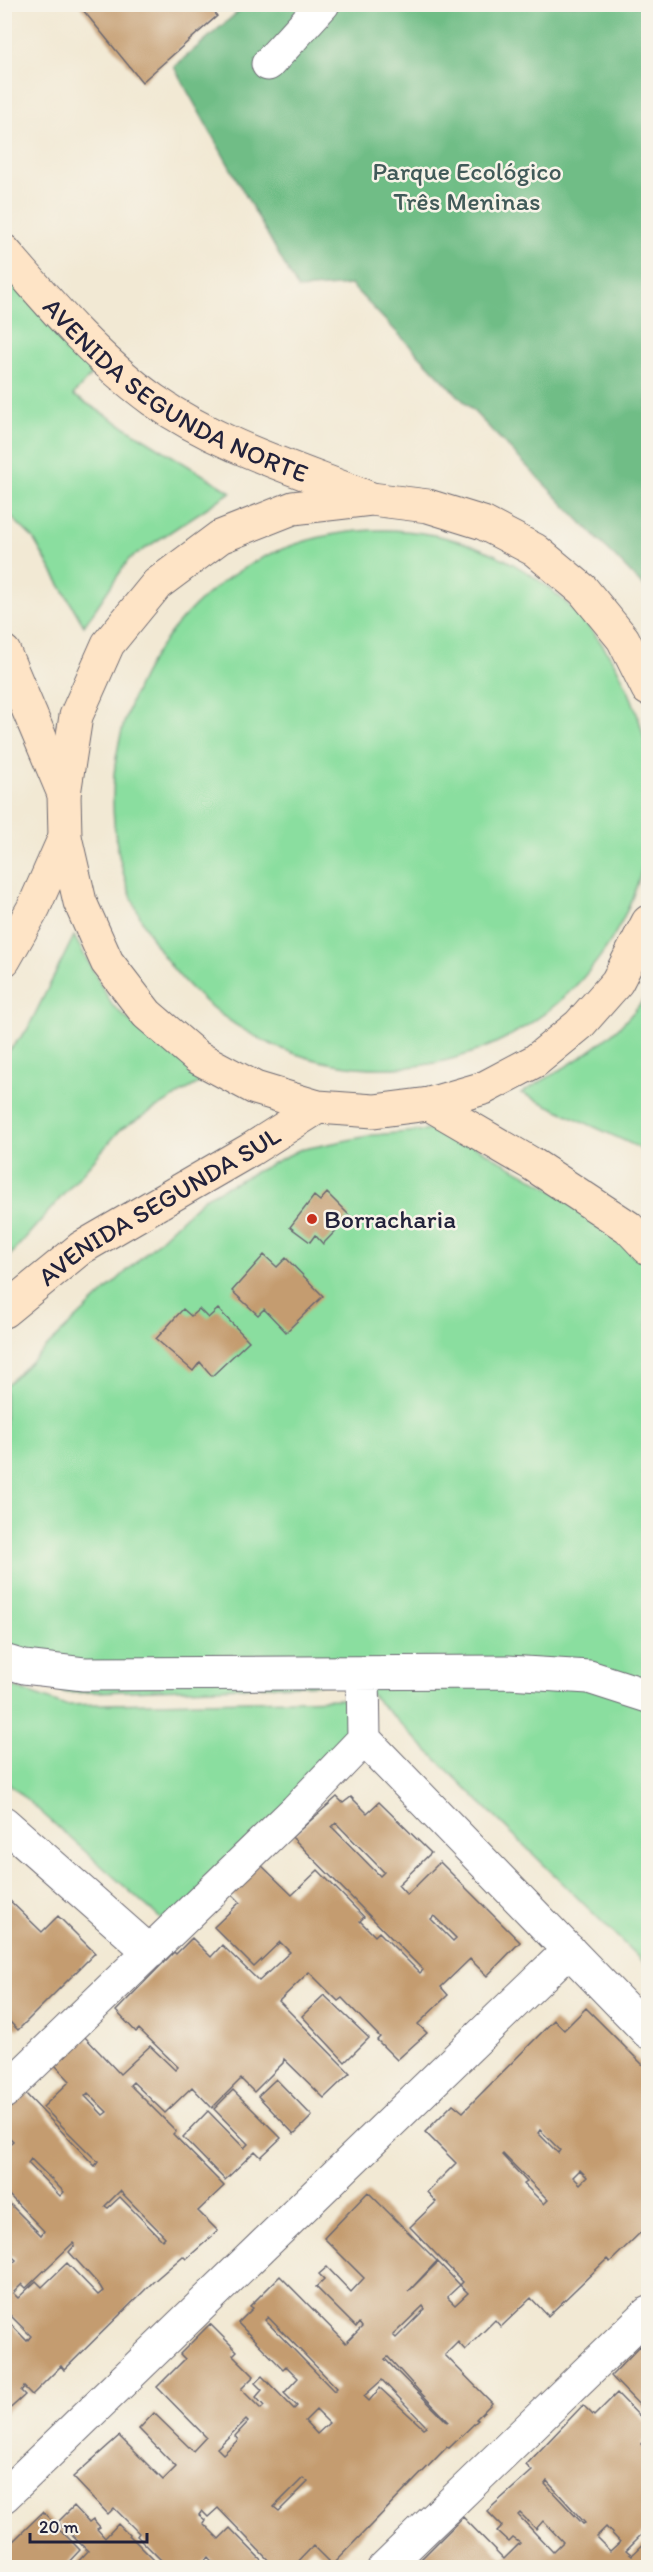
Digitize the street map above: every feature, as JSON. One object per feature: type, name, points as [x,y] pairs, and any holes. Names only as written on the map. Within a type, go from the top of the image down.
[{"type":"main road","name":"AVENIDA SEGUNDA NORTE","points":[[4,251],[41,294],[96,351],[152,399],[201,429],[370,499]]},
{"type":"main road","points":[[648,689],[623,639],[583,590],[535,550],[472,519],[428,506],[370,499],[292,508],[220,537],[157,584],[108,645],[76,716],[64,794],[65,837],[80,902],[107,962],[147,1014],[197,1057],[255,1088],[318,1107],[374,1111],[429,1104],[484,1088],[535,1061],[579,1025],[617,982],[648,922]]},
{"type":"main road","points":[[4,652],[64,794]]},
{"type":"main road","points":[[4,960],[34,907],[65,837]]},
{"type":"main road","points":[[429,1104],[532,1164],[628,1227],[648,1248]]},
{"type":"main road","name":"AVENIDA SEGUNDA SUL","points":[[4,1311],[81,1248],[250,1150],[318,1107]]},
{"type":"street","points":[[268,64],[323,4]]},
{"type":"street","points":[[4,1661],[24,1667],[84,1674],[508,1672],[589,1677],[648,1695]]},
{"type":"street","points":[[363,1674],[364,1738],[648,2032]]},
{"type":"street","points":[[4,2092],[296,1810],[364,1738]]},
{"type":"street","points":[[4,1823],[150,1952]]},
{"type":"street","points":[[4,2496],[569,1950]]},
{"type":"street","points":[[384,2568],[648,2313]]},
{"type":"green space","name":"Parque Ecológico Três Meninas","points":[[246,5],[648,5],[648,591],[351,285],[298,289],[174,67]]},
{"type":"green space","points":[[4,259],[100,365],[73,395],[231,492],[129,559],[84,626],[33,538],[5,511]]},
{"type":"green space","points":[[382,530],[435,535],[485,550],[532,575],[572,609],[606,649],[631,696],[646,746],[651,799],[646,852],[631,902],[606,949],[572,989],[532,1023],[485,1048],[435,1063],[382,1068],[329,1063],[279,1048],[232,1023],[192,989],[158,949],[133,902],[118,852],[113,799],[118,746],[133,696],[158,649],[192,609],[232,575],[279,550],[329,535]]},
{"type":"green space","points":[[74,936],[112,1005],[153,1042],[207,1078],[121,1129],[5,1261],[5,1055],[27,1030]]},
{"type":"green space","points":[[648,993],[648,1160],[638,1147],[521,1093],[574,1062],[607,1038],[636,1010]]},
{"type":"green space","points":[[444,1129],[648,1243],[648,1967],[359,1683],[66,1693],[5,1669],[5,1386],[204,1198],[299,1150],[373,1135]]},
{"type":"green space","points":[[5,1684],[63,1705],[345,1699],[357,1752],[169,1926],[5,1780]]},
{"type":"building","points":[[78,4],[209,4],[217,16],[142,82]]},
{"type":"building","points":[[327,1193],[350,1216],[323,1244],[315,1235],[310,1242],[290,1227],[314,1196],[320,1201]]},
{"type":"building","points":[[264,1255],[277,1267],[286,1258],[323,1296],[286,1332],[264,1309],[258,1315],[232,1291]]},
{"type":"building","points":[[183,1309],[191,1316],[199,1309],[208,1318],[218,1309],[249,1341],[212,1376],[200,1362],[193,1371],[156,1339]]},
{"type":"building","points":[[337,1797],[343,1803],[351,1797],[367,1813],[379,1802],[431,1853],[398,1885],[407,1895],[440,1862],[520,1942],[487,1976],[470,1959],[441,1987],[448,1995],[418,2024],[427,2033],[397,2060],[377,2040],[380,2037],[342,1998],[338,2001],[309,1972],[279,2001],[350,2073],[324,2098],[284,2059],[283,2063],[254,2092],[241,2079],[212,2108],[192,2087],[165,2113],[133,2082],[130,2085],[176,2131],[173,2134],[224,2186],[198,2211],[218,2231],[186,2259],[183,2256],[153,2282],[64,2370],[61,2366],[32,2395],[24,2387],[21,2391],[25,2395],[4,2414],[4,2317],[27,2341],[31,2336],[4,2309],[4,2257],[12,2264],[16,2260],[4,2249],[4,2198],[41,2235],[44,2231],[4,2190],[4,2149],[13,2141],[4,2132],[4,2114],[11,2107],[9,2105],[24,2092],[95,2166],[98,2162],[43,2107],[70,2081],[55,2065],[84,2036],[120,2074],[150,2046],[175,2070],[178,2067],[139,2029],[136,2032],[116,2011],[174,1952],[176,1954],[192,1938],[211,1957],[222,1945],[259,1981],[290,1952],[280,1942],[254,1967],[214,1927],[240,1902],[230,1892],[259,1863],[292,1895],[318,1870],[364,1917],[360,1921],[375,1936],[379,1932],[420,1973],[423,1970],[292,1837]],"holes":[[[336,1823],[384,1872],[380,1876],[332,1827]],[[434,1916],[456,1938],[453,1941],[431,1919]],[[88,2093],[107,2112],[103,2115],[85,2096]],[[31,2159],[64,2192],[60,2196],[28,2163]],[[120,2191],[165,2237],[162,2240],[120,2197],[108,2208],[105,2206]],[[73,2243],[75,2245],[69,2252],[103,2291],[98,2295],[67,2263],[42,2287],[36,2281],[18,2298],[13,2293],[22,2284],[26,2288]]]},
{"type":"building","points":[[4,1895],[42,1932],[58,1916],[95,1953],[18,2030],[4,2016]]},
{"type":"building","points":[[324,1995],[369,2038],[345,2062],[302,2016]]},
{"type":"building","points":[[586,2008],[648,2070],[648,2240],[641,2232],[610,2262],[607,2259],[548,2316],[531,2298],[501,2327],[495,2320],[465,2350],[458,2342],[445,2355],[492,2403],[476,2419],[478,2420],[449,2448],[447,2447],[332,2565],[313,2546],[292,2568],[276,2568],[218,2508],[208,2517],[202,2511],[199,2515],[205,2520],[203,2523],[219,2539],[230,2528],[269,2568],[218,2568],[208,2557],[198,2568],[72,2568],[88,2551],[58,2522],[74,2506],[89,2522],[93,2519],[100,2527],[97,2529],[105,2538],[118,2524],[159,2565],[163,2562],[114,2508],[108,2514],[73,2477],[119,2436],[163,2480],[176,2467],[139,2429],[154,2413],[193,2451],[206,2437],[157,2387],[185,2359],[180,2354],[210,2324],[237,2351],[233,2355],[254,2376],[241,2389],[261,2409],[264,2406],[256,2397],[262,2390],[255,2383],[262,2376],[294,2409],[297,2406],[284,2393],[298,2378],[286,2366],[283,2369],[238,2323],[253,2308],[250,2306],[280,2276],[346,2343],[362,2327],[359,2323],[356,2327],[316,2287],[324,2279],[319,2274],[327,2267],[351,2292],[364,2278],[324,2238],[368,2192],[437,2261],[408,2292],[438,2262],[460,2285],[463,2282],[410,2227],[436,2202],[427,2192],[456,2163],[425,2132],[453,2104],[463,2112],[554,2020],[564,2030]],"holes":[[[540,2130],[560,2150],[558,2153],[538,2133]],[[503,2154],[548,2200],[544,2204],[524,2184],[527,2182],[502,2155]],[[580,2170],[587,2177],[580,2184],[573,2177]],[[460,2285],[468,2293],[455,2305],[447,2297]],[[423,2306],[425,2309],[396,2338],[393,2335]],[[268,2317],[337,2388],[334,2391],[265,2320]],[[388,2357],[447,2422],[385,2359]],[[382,2380],[426,2426],[423,2428],[380,2388],[369,2401],[364,2396]],[[316,2410],[329,2423],[317,2434],[305,2421]],[[246,2420],[248,2422],[235,2436],[238,2440],[223,2454],[217,2448]],[[303,2478],[308,2482],[279,2511],[274,2507]]]},
{"type":"building","points":[[276,2079],[312,2116],[294,2134],[258,2096]]},
{"type":"building","points":[[233,2090],[281,2138],[261,2157],[255,2151],[225,2180],[183,2137],[208,2111],[244,2148],[248,2144],[214,2109]]},
{"type":"building","points":[[640,2346],[648,2354],[648,2414],[611,2376]]},
{"type":"building","points":[[617,2393],[648,2425],[648,2436],[641,2444],[648,2452],[648,2532],[646,2530],[626,2550],[632,2555],[648,2540],[648,2568],[578,2568],[574,2563],[569,2568],[412,2568],[463,2517],[504,2559],[520,2543],[513,2538],[509,2542],[497,2531],[502,2526],[487,2511],[532,2471],[526,2465],[583,2405],[594,2416]],"holes":[[[547,2481],[585,2523],[583,2524],[545,2484]],[[520,2513],[536,2529],[543,2521],[563,2542],[553,2552],[518,2515]],[[606,2527],[620,2542],[610,2551],[596,2537]]]},
{"type":"building","points":[[43,2512],[80,2550],[63,2568],[4,2568],[4,2550]]},
{"type":"place","name":"Borracharia","points":[[312,1219]]}]
